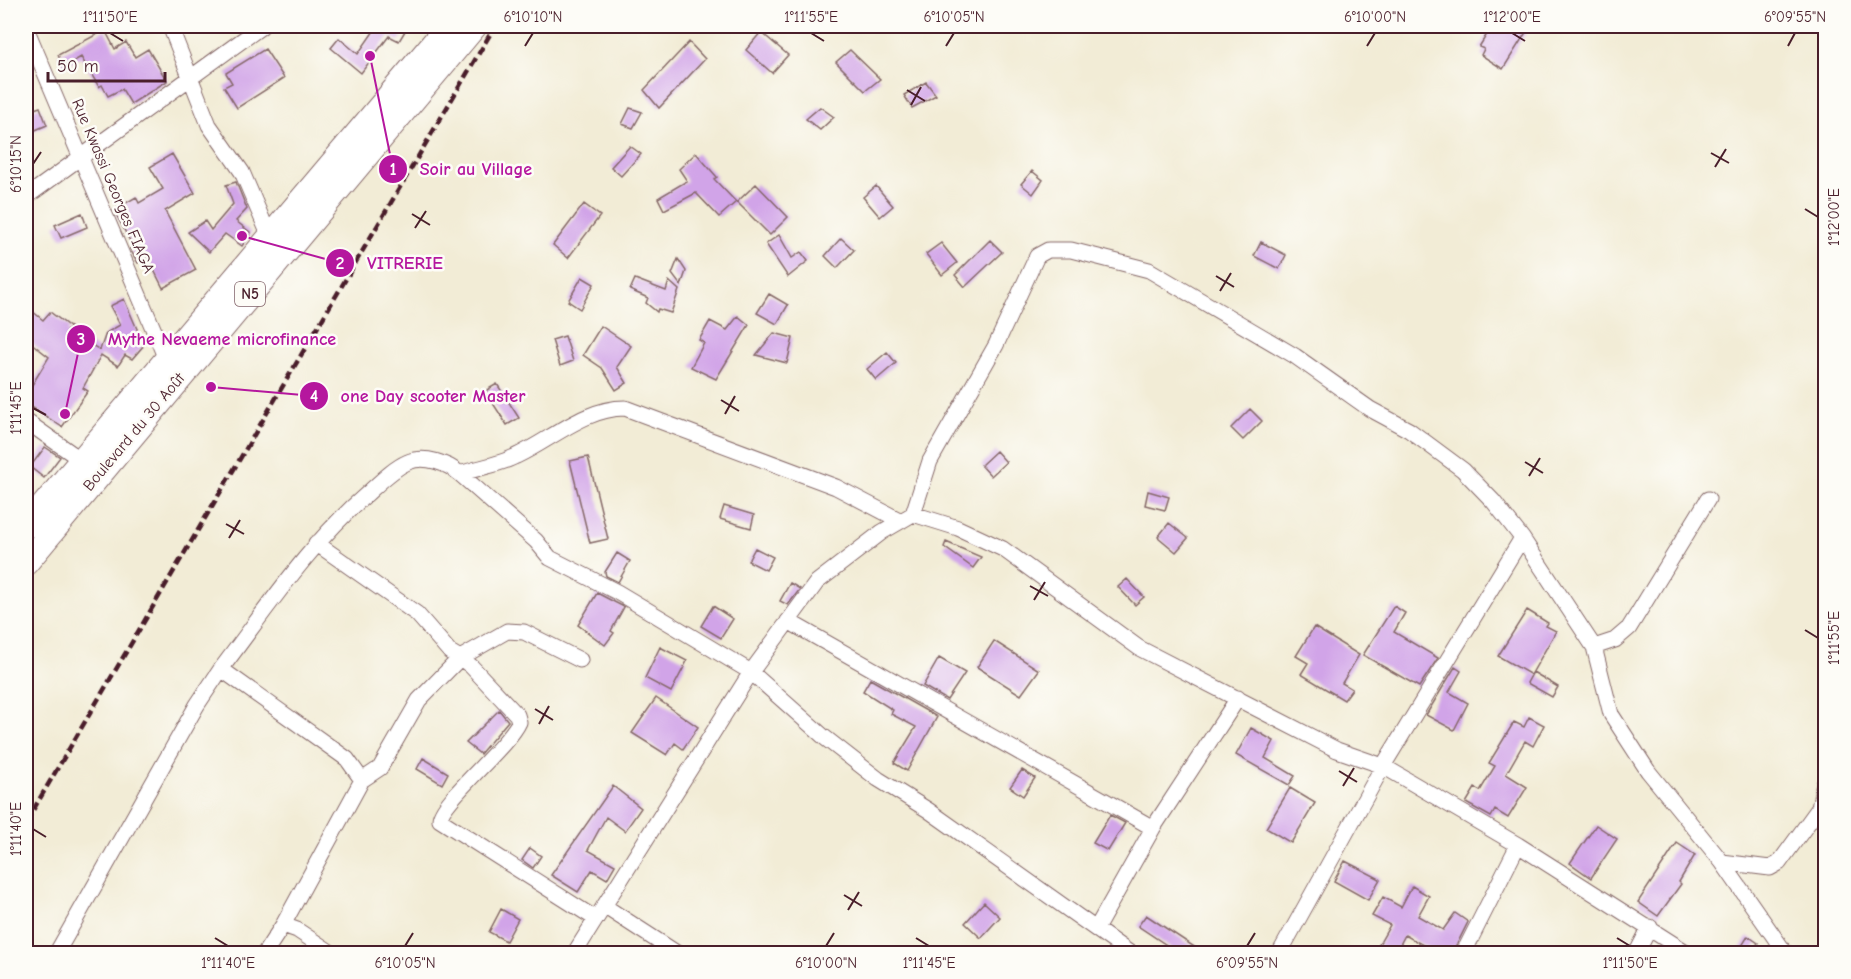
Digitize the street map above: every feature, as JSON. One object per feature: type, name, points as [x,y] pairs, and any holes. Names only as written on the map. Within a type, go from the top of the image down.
[{"type":"highway","name":"Boulevard du 30 Août","points":[[26,526],[269,235],[448,26]]},
{"type":"highway","name":"Boulevard du 30 Août","points":[[26,563],[475,26]]},
{"type":"street","points":[[170,26],[209,125],[242,172],[269,235]]},
{"type":"street","points":[[26,197],[78,157],[262,26]]},
{"type":"street","name":"Rue Kwassi Georges FIAGA","points":[[26,28],[78,157],[166,359]]},
{"type":"street","points":[[574,954],[750,672],[817,582],[882,532],[907,517],[930,461],[996,345],[1037,256],[1048,250],[1071,250],[1149,270],[1295,356],[1370,410],[1409,430],[1463,470],[1493,501],[1522,538],[1594,647],[1611,714],[1648,771],[1722,861],[1786,954]]},
{"type":"street","points":[[460,474],[514,458],[539,441],[608,408],[625,408],[836,487],[907,517],[958,528],[1003,549],[1139,648],[1337,750],[1383,766],[1518,845],[1650,927],[1689,954]]},
{"type":"street","points":[[26,421],[81,460]]},
{"type":"street","points":[[56,954],[197,705],[221,669],[316,543],[350,509],[409,461],[440,462],[449,465],[536,541],[550,558],[617,592],[750,672],[824,737],[878,779],[928,810],[1131,954]]},
{"type":"street","points":[[1594,647],[1615,640],[1629,628],[1708,499]]},
{"type":"street","points":[[1279,954],[1383,766],[1522,538]]},
{"type":"street","points":[[316,543],[417,614],[450,652],[471,666],[517,715],[519,722],[490,760],[446,805],[440,814],[440,820],[600,913],[678,954]]},
{"type":"street","points":[[788,621],[1153,828]]},
{"type":"street","points":[[264,954],[283,925],[362,780],[380,768],[419,700],[460,658],[507,631],[524,632],[580,660]]},
{"type":"street","points":[[221,669],[347,759],[362,780]]},
{"type":"street","points":[[1096,929],[1153,828],[1238,698]]},
{"type":"street","points":[[1722,861],[1770,867],[1779,863],[1819,808],[1824,784]]},
{"type":"street","points":[[1463,954],[1518,845]]},
{"type":"street","points":[[283,925],[297,930],[333,954]]},
{"type":"street","points":[[1636,954],[1650,927]]},
{"type":"building","points":[[372,26],[408,26],[399,41],[389,36],[361,73],[331,48],[339,38],[358,54],[376,28]]},
{"type":"building","points":[[1492,26],[1530,26],[1503,69],[1481,55],[1484,49],[1479,47]]},
{"type":"building","points":[[105,30],[115,49],[126,42],[135,57],[148,49],[167,81],[131,104],[122,89],[108,96],[102,85],[99,87],[81,57],[64,67],[58,55]]},
{"type":"building","points":[[761,32],[788,55],[772,73],[746,50]]},
{"type":"building","points":[[689,42],[705,59],[659,108],[644,90]]},
{"type":"building","points":[[265,49],[284,78],[237,108],[224,87],[232,83],[226,73]]},
{"type":"building","points":[[850,50],[880,79],[865,91],[836,62]]},
{"type":"building","points":[[926,82],[936,95],[912,108],[904,95]]},
{"type":"building","points":[[40,107],[47,125],[26,134],[26,112]]},
{"type":"building","points":[[820,107],[834,117],[820,130],[806,119]]},
{"type":"building","points":[[630,108],[642,112],[633,128],[622,124]]},
{"type":"building","points":[[630,146],[641,154],[621,176],[611,167]]},
{"type":"building","points":[[696,153],[717,177],[714,179],[736,202],[719,217],[696,193],[664,210],[658,198],[687,181],[679,169]]},
{"type":"building","points":[[172,154],[195,193],[165,211],[196,270],[163,288],[148,258],[138,263],[130,249],[133,247],[114,210],[136,197],[139,203],[163,189],[150,167]]},
{"type":"building","points":[[1032,171],[1043,180],[1033,194],[1021,184]]},
{"type":"building","points":[[236,182],[247,209],[236,221],[251,233],[242,246],[225,234],[209,252],[188,232],[205,221],[211,230],[233,204],[226,185]]},
{"type":"building","points":[[756,184],[788,217],[770,235],[737,202]]},
{"type":"building","points":[[876,186],[893,206],[880,217],[863,197]]},
{"type":"building","points":[[584,204],[600,216],[568,258],[553,245]]},
{"type":"building","points":[[82,213],[87,227],[61,238],[55,225]]},
{"type":"building","points":[[779,235],[792,258],[801,252],[808,261],[788,277],[766,244]]},
{"type":"building","points":[[841,238],[854,250],[837,268],[825,256]]},
{"type":"building","points":[[990,240],[1002,252],[965,287],[955,275]]},
{"type":"building","points":[[1261,242],[1286,255],[1279,269],[1254,256]]},
{"type":"building","points":[[941,243],[957,263],[942,275],[926,254]]},
{"type":"building","points":[[678,259],[686,271],[681,286],[672,274]]},
{"type":"building","points":[[582,277],[594,284],[580,309],[568,301]]},
{"type":"building","points":[[635,279],[666,291],[669,281],[679,290],[671,313],[658,309],[657,312],[646,303],[648,298],[630,290]]},
{"type":"building","points":[[769,294],[788,305],[777,324],[757,313]]},
{"type":"building","points":[[124,299],[144,345],[132,359],[125,355],[118,366],[101,355],[83,388],[88,391],[62,427],[26,403],[26,381],[32,385],[49,357],[26,339],[26,306],[43,320],[50,312],[71,328],[67,331],[100,350],[106,333],[120,325],[110,306]]},
{"type":"building","points":[[738,316],[749,325],[716,379],[691,367],[704,343],[699,340],[710,321],[727,330]]},
{"type":"building","points":[[601,326],[631,346],[617,367],[627,383],[616,390],[602,368],[583,355]]},
{"type":"building","points":[[774,333],[793,338],[787,363],[756,355]]},
{"type":"building","points":[[565,336],[573,361],[560,366],[552,340]]},
{"type":"building","points":[[887,352],[896,363],[876,380],[867,369]]},
{"type":"building","points":[[497,384],[519,418],[507,425],[485,391]]},
{"type":"building","points":[[1250,409],[1262,421],[1243,440],[1231,428]]},
{"type":"building","points":[[45,447],[60,457],[44,478],[30,467]]},
{"type":"building","points":[[996,451],[1006,462],[991,476],[981,465]]},
{"type":"building","points":[[588,457],[608,539],[590,543],[570,461]]},
{"type":"building","points":[[1148,491],[1169,497],[1165,510],[1145,505]]},
{"type":"building","points":[[724,506],[754,515],[751,528],[720,519]]},
{"type":"building","points":[[1169,523],[1188,538],[1176,552],[1158,537]]},
{"type":"building","points":[[946,542],[981,557],[973,568],[944,547]]},
{"type":"building","points":[[755,548],[773,557],[766,570],[748,561]]},
{"type":"building","points":[[617,553],[630,561],[618,582],[606,576],[605,572]]},
{"type":"building","points":[[1127,579],[1144,597],[1135,605],[1118,587]]},
{"type":"building","points":[[790,583],[800,589],[788,605],[780,601]]},
{"type":"building","points":[[597,593],[624,607],[611,631],[614,633],[605,645],[578,625]]},
{"type":"building","points":[[713,606],[733,619],[721,638],[701,626]]},
{"type":"building","points":[[1394,606],[1405,613],[1394,632],[1438,658],[1419,687],[1363,655]]},
{"type":"building","points":[[1527,610],[1548,623],[1546,626],[1556,631],[1531,675],[1498,656]]},
{"type":"building","points":[[1314,627],[1359,655],[1342,683],[1352,689],[1344,700],[1301,674],[1308,663],[1296,656]]},
{"type":"building","points":[[994,641],[1039,670],[1021,695],[977,667]]},
{"type":"building","points":[[660,647],[687,661],[671,692],[645,678]]},
{"type":"building","points":[[939,658],[965,673],[947,700],[923,686]]},
{"type":"building","points":[[1455,667],[1461,671],[1449,692],[1468,703],[1454,730],[1426,715]]},
{"type":"building","points":[[1533,672],[1558,687],[1552,697],[1527,683]]},
{"type":"building","points":[[870,679],[937,717],[907,771],[894,763],[916,727],[891,714],[893,710],[863,691]]},
{"type":"building","points":[[656,698],[698,727],[683,749],[675,743],[667,755],[632,733]]},
{"type":"building","points":[[499,710],[508,721],[480,754],[466,743]]},
{"type":"building","points":[[1529,717],[1544,725],[1533,746],[1525,741],[1506,774],[1527,787],[1508,818],[1495,810],[1491,817],[1466,803],[1475,788],[1480,791],[1495,766],[1489,763],[1514,722],[1524,727]]},
{"type":"building","points":[[1251,728],[1274,741],[1265,758],[1295,776],[1289,785],[1236,755]]},
{"type":"building","points":[[423,758],[448,773],[442,784],[417,769]]},
{"type":"building","points":[[1022,770],[1035,778],[1023,796],[1010,787]]},
{"type":"building","points":[[613,786],[641,808],[625,831],[606,817],[588,850],[615,865],[607,879],[592,870],[578,892],[551,875]]},
{"type":"building","points":[[1290,788],[1315,803],[1291,843],[1266,828]]},
{"type":"building","points":[[1110,815],[1125,823],[1108,851],[1093,843]]},
{"type":"building","points":[[1596,825],[1617,839],[1591,878],[1570,863]]},
{"type":"building","points":[[1677,843],[1695,855],[1679,882],[1681,884],[1658,916],[1638,902]]},
{"type":"building","points":[[530,848],[541,856],[533,868],[522,860]]},
{"type":"building","points":[[1345,861],[1380,879],[1368,900],[1334,881]]},
{"type":"building","points":[[1412,886],[1429,896],[1418,916],[1443,930],[1455,913],[1468,922],[1452,954],[1439,954],[1405,935],[1395,954],[1387,954],[1377,948],[1390,925],[1372,916],[1383,897],[1401,907]]},
{"type":"building","points":[[984,902],[1000,917],[981,938],[965,923]]},
{"type":"building","points":[[501,909],[518,919],[506,941],[489,932]]},
{"type":"building","points":[[1146,915],[1205,954],[1180,954],[1138,926]]},
{"type":"building","points":[[1748,936],[1758,943],[1751,954],[1737,954]]},
{"type":"railway","points":[[26,822],[495,26]]},
{"type":"place","name":"Soir au Village","points":[[370,56]]},
{"type":"place","name":"VITRERIE","points":[[242,236]]},
{"type":"place","name":"one Day scooter Master","points":[[211,387]]},
{"type":"place","name":"Mythe Nevaeme microfinance","points":[[65,414]]}]
